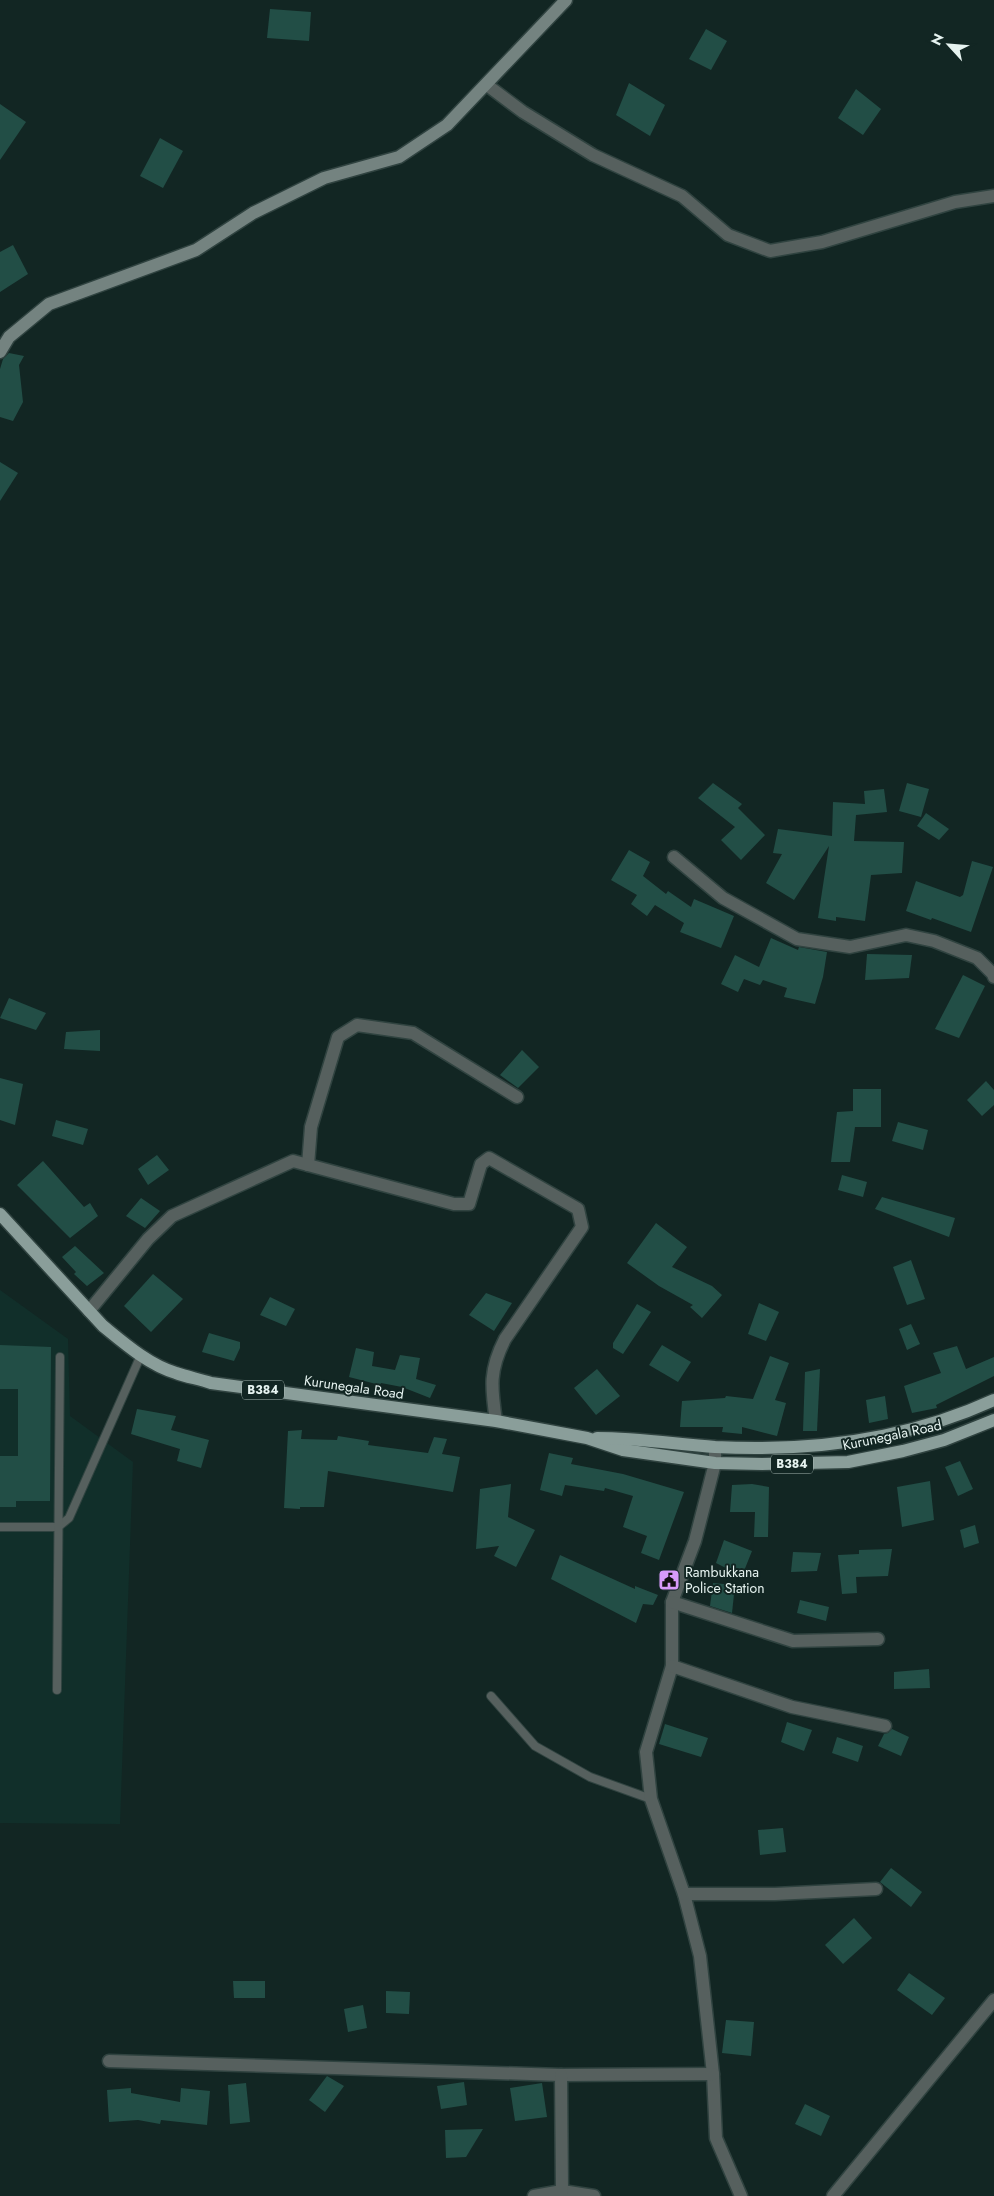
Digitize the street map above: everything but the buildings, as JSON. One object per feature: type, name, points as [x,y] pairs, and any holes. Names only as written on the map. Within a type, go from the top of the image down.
[{"type":"main road","name":"Kurunegala Road","points":[[0,1214],[103,1326],[141,1355],[176,1373],[211,1383],[496,1421],[587,1438],[623,1450],[714,1463],[848,1462],[903,1451],[944,1440],[994,1420]]},
{"type":"main road","name":"Kurunegala Road","points":[[587,1438],[625,1438],[715,1447],[778,1448],[814,1446],[909,1430],[962,1415],[994,1400]]},
{"type":"street","points":[[0,352],[10,337],[49,304],[196,250],[253,213],[324,178],[399,157],[447,125],[566,0]]},
{"type":"street","points":[[487,85],[523,112],[593,154],[682,196],[728,235],[770,251],[822,242],[955,202],[994,196]]},
{"type":"street","points":[[674,857],[723,898],[797,939],[850,947],[906,935],[934,941],[977,958],[994,977]]},
{"type":"street","points":[[308,1165],[311,1127],[338,1037],[357,1025],[414,1033],[517,1097]]},
{"type":"street","points":[[88,1311],[148,1239],[172,1216],[293,1161],[454,1204],[468,1204],[481,1164],[489,1158],[578,1210],[582,1227],[505,1339],[495,1357],[492,1391],[496,1421]]},
{"type":"street","points":[[715,1447],[714,1463],[695,1541],[672,1602],[672,1666],[646,1752],[651,1798],[684,1894],[700,1956],[713,2074],[716,2138],[741,2196]]},
{"type":"street","points":[[672,1602],[793,1642],[878,1639]]},
{"type":"street","points":[[672,1666],[792,1708],[885,1726]]},
{"type":"street","points":[[684,1894],[776,1894],[876,1889]]},
{"type":"street","points":[[833,2196],[994,2000]]},
{"type":"street","points":[[109,2061],[561,2075],[713,2074]]},
{"type":"street","points":[[561,2075],[562,2191]]},
{"type":"street","points":[[534,2196],[562,2191],[594,2196]]},
{"type":"lane","points":[[0,1527],[58,1528],[69,1518],[141,1355]]},
{"type":"lane","points":[[57,1690],[60,1356]]},
{"type":"lane","points":[[491,1696],[534,1746],[590,1776],[651,1798]]},
{"type":"shaded area","points":[[0,1290],[68,1339],[70,1416],[133,1462],[120,1824],[0,1823]]},
{"type":"place","name":"Rambukkana Police Station","points":[[669,1580]]}]
